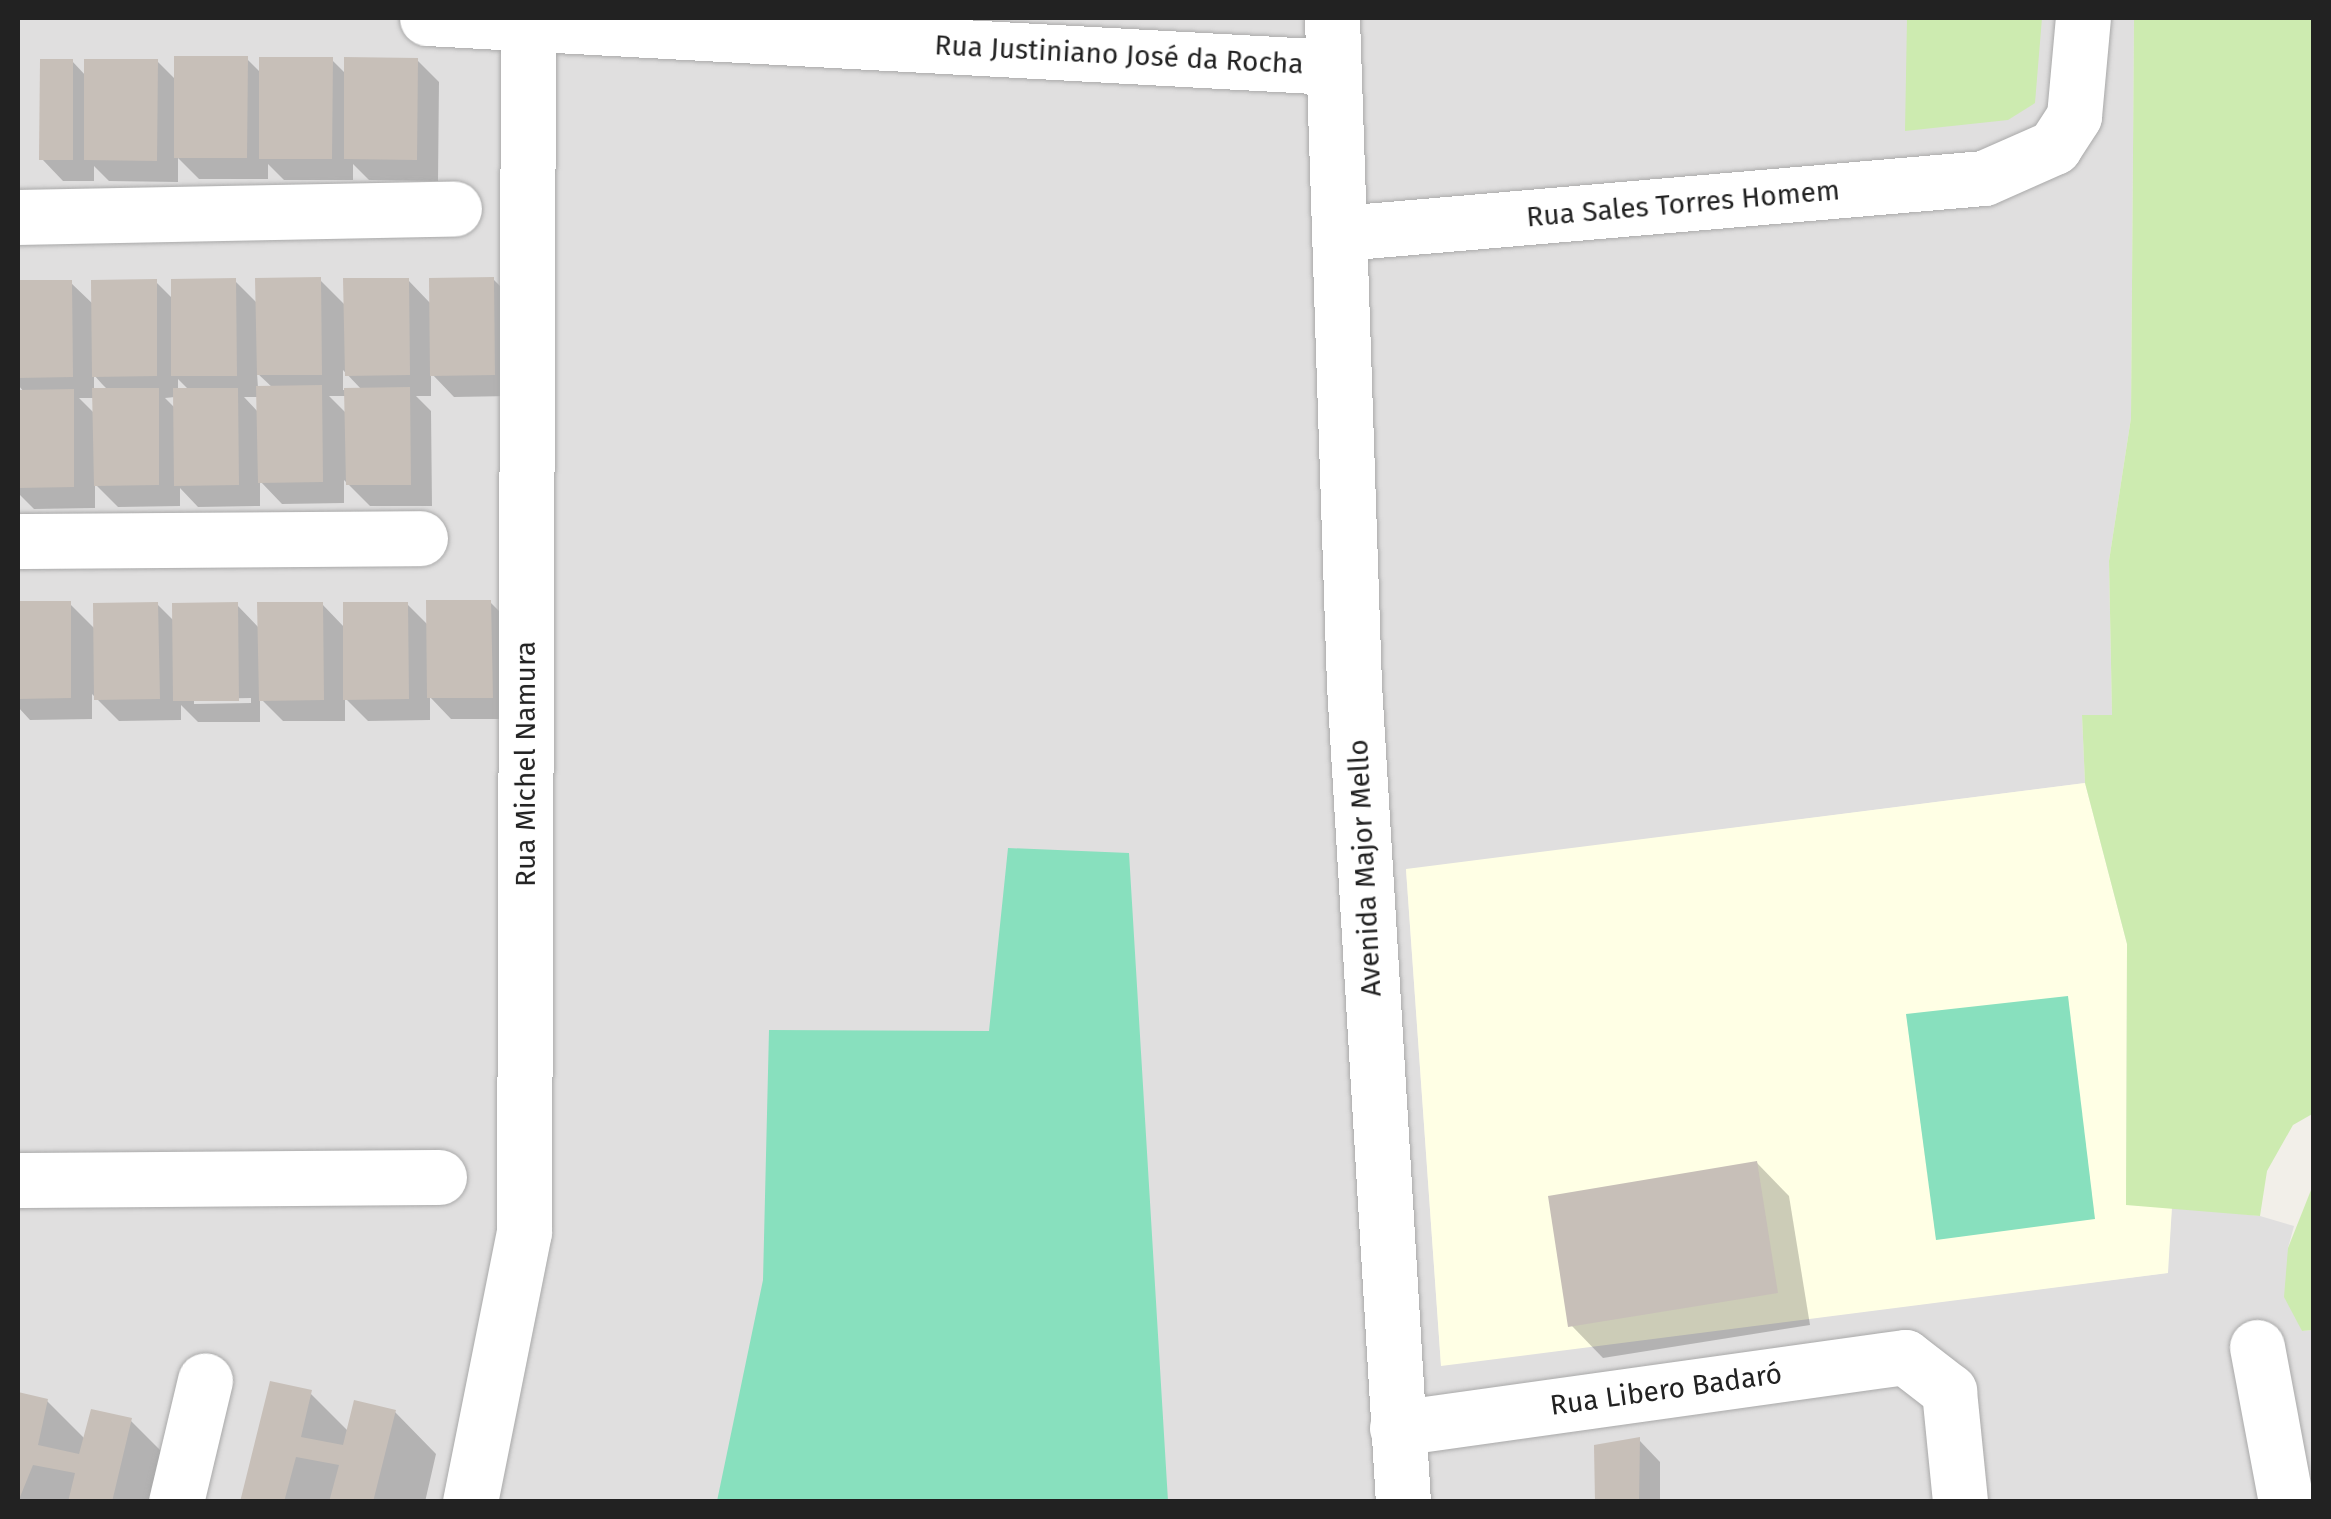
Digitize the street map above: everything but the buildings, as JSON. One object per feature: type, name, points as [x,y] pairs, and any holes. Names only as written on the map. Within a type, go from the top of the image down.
[{"type":"street","name":"Rua Justiniano José da Rocha","points":[[426,18],[1332,42]]},
{"type":"street","name":"Rua Sales Torres Homem","points":[[1342,233],[1984,178],[2023,166],[2054,148],[2074,116],[2082,18]]},
{"type":"street","name":"Rua Michel Namura","points":[[470,1502],[524,1232],[528,22]]},
{"type":"street","name":"Avenida Major Mello","points":[[1332,42],[1342,233],[1354,684],[1396,1428],[1404,1502]]},
{"type":"street","points":[[18,217],[454,209]]},
{"type":"street","points":[[18,541],[420,538]]},
{"type":"street","points":[[18,1180],[440,1177]]},
{"type":"street","points":[[2286,1502],[2257,1348],[2314,1402]]},
{"type":"street","name":"Rua Libero Badaró","points":[[1396,1428],[1905,1357],[1932,1372],[1949,1391],[1960,1436],[1960,1502]]},
{"type":"street","points":[[176,1502],[206,1380]]},
{"type":"street","points":[[2296,1502],[2314,1466]]},
{"type":"shaded area","points":[[18,18],[2134,18],[2131,418],[2109,561],[2112,715],[2082,715],[2085,783],[1406,870],[1441,1365],[2167,1273],[2172,1206],[2260,1216],[2294,1226],[2288,1248],[2302,1331],[2313,1330],[2313,1501],[18,1501]]},
{"type":"shaded area","points":[[2085,783],[2127,944],[2126,1204],[2172,1206],[2168,1273],[1441,1366],[1406,869]]},
{"type":"green space","points":[[1907,18],[2042,18],[2035,103],[2008,120],[1905,131]]},
{"type":"green space","points":[[2134,18],[2313,18],[2314,1113],[2293,1125],[2267,1171],[2260,1216],[2126,1205],[2127,944],[2085,783],[2082,715],[2112,715],[2109,561],[2131,418]]},
{"type":"green space","points":[[1008,848],[1129,853],[1168,1501],[717,1501],[763,1280],[769,1030],[989,1031]]},
{"type":"green space","points":[[2068,996],[2095,1219],[1936,1240],[1906,1014]]},
{"type":"green space","points":[[2313,1185],[2313,1330],[2302,1331],[2284,1297],[2288,1248]]}]
